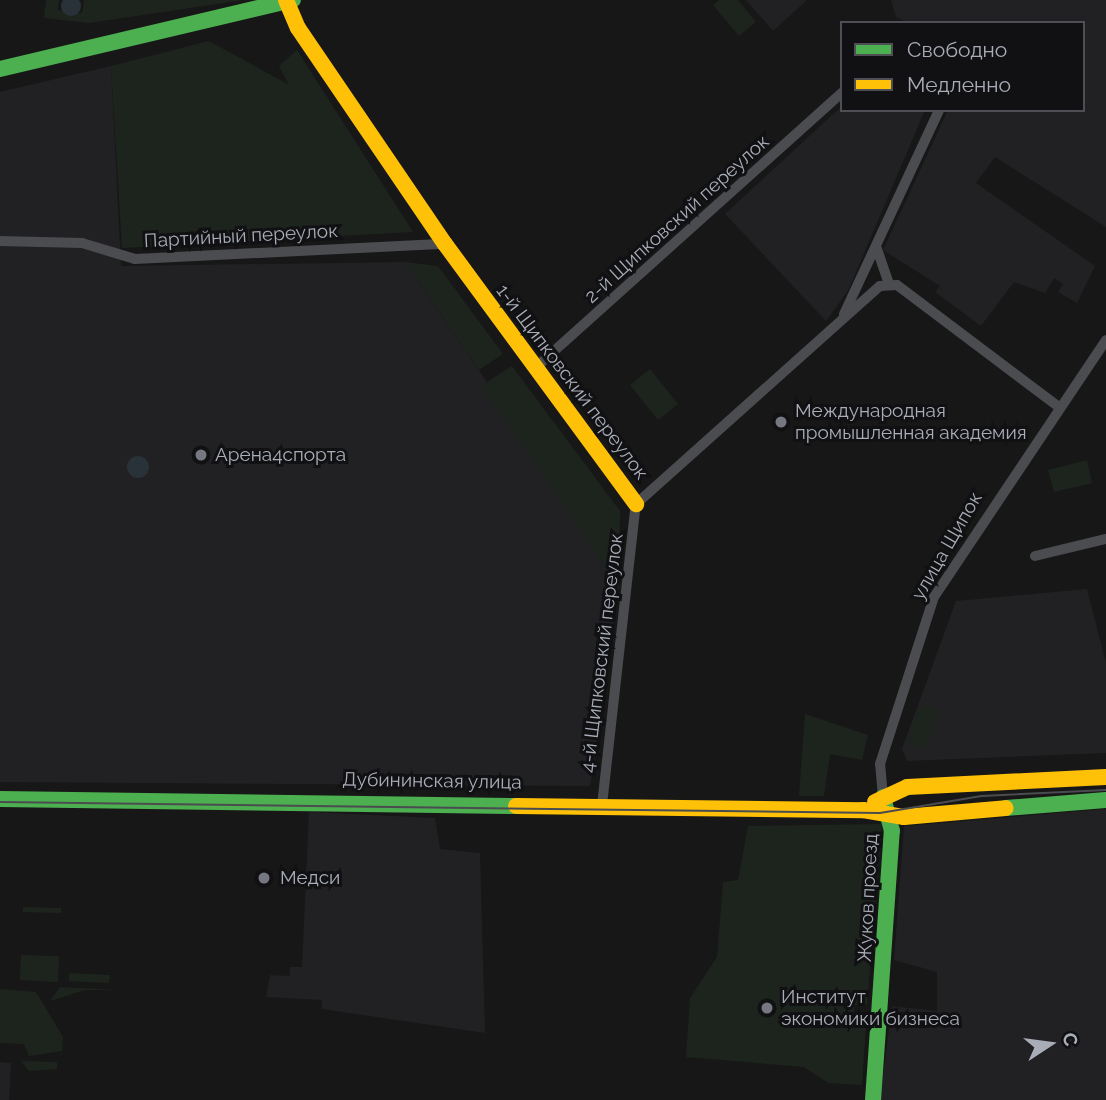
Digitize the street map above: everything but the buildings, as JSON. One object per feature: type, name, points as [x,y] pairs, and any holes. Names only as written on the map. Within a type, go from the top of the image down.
[{"type":"main road","points":[[0,69],[288,1]]},
{"type":"main road","name":"1-й Щипковский переулок","points":[[288,1],[445,244],[534,369],[636,504]]},
{"type":"main road","points":[[863,810],[883,797],[907,787],[976,780],[1106,777]]},
{"type":"main road","points":[[883,797],[891,820]]},
{"type":"main road","name":"Дубининская улица","points":[[0,799],[863,810],[891,820],[1106,800]]},
{"type":"main road","name":"Жуков проезд","points":[[873,1100],[891,820]]},
{"type":"street","name":"2-й Щипковский переулок","points":[[534,369],[840,95]]},
{"type":"street","points":[[837,324],[877,246],[938,112]]},
{"type":"street","name":"Партийный переулок","points":[[0,241],[82,243],[135,259],[445,244]]},
{"type":"street","points":[[877,246],[889,283],[1060,408]]},
{"type":"street","name":"1-й Щипковский переулок","points":[[636,504],[837,324],[889,283]]},
{"type":"street","name":"улица Щипок","points":[[883,797],[880,764],[934,597],[1106,340]]},
{"type":"street","name":"4-й Щипковский переулок","points":[[602,805],[636,504]]},
{"type":"street","points":[[1035,556],[1106,539]]},
{"type":"shaded area","points":[[64,-1],[78,-1],[80,10],[75,15],[67,15],[62,10]]},
{"type":"shaded area","points":[[46,0],[59,0],[58,10],[82,13],[84,0],[244,0],[89,23],[44,18]]},
{"type":"shaded area","points":[[719,0],[738,0],[756,22],[739,36],[713,5]]},
{"type":"shaded area","points":[[746,0],[807,0],[773,31]]},
{"type":"shaded area","points":[[891,0],[1106,0],[1106,227],[995,157],[976,183],[1095,266],[1077,303],[1058,292],[1063,284],[1054,278],[1045,293],[1014,282],[981,326],[935,292],[940,286],[883,250],[947,112],[1085,112],[1085,21],[905,21],[896,17]]},
{"type":"shaded area","points":[[209,41],[289,85],[279,66],[297,50],[413,232],[122,248],[111,66]]},
{"type":"shaded area","points":[[111,66],[121,266],[405,262],[487,382],[482,386],[619,587],[590,786],[0,782],[0,92]]},
{"type":"shaded area","points":[[840,108],[840,112],[924,112],[848,291],[826,321],[725,214]]},
{"type":"shaded area","points":[[405,262],[438,266],[503,354],[479,370]]},
{"type":"shaded area","points":[[512,366],[620,511],[619,587],[481,386]]},
{"type":"shaded area","points":[[650,369],[678,404],[658,420],[630,385]]},
{"type":"shaded area","points":[[138,456],[146,459],[149,467],[146,475],[138,478],[130,475],[127,467],[130,459]]},
{"type":"shaded area","points":[[1087,460],[1092,483],[1054,492],[1048,470]]},
{"type":"shaded area","points":[[1087,589],[1106,663],[1106,753],[907,761],[902,749],[956,601]]},
{"type":"shaded area","points":[[920,705],[939,711],[927,748],[908,742]]},
{"type":"shaded area","points":[[805,714],[868,735],[862,760],[830,754],[824,796],[799,796]]},
{"type":"shaded area","points":[[1106,809],[1106,1100],[880,1100],[892,1006],[937,1011],[937,972],[894,960],[904,826]]},
{"type":"shaded area","points":[[309,812],[435,818],[440,849],[480,853],[485,1033],[322,1009],[322,1000],[266,997],[270,975],[290,976],[290,967],[302,967]]},
{"type":"shaded area","points":[[882,824],[867,1005],[854,1005],[854,1024],[866,1026],[862,1085],[828,1083],[804,1067],[686,1057],[690,998],[717,957],[723,882],[738,880],[748,826]]},
{"type":"shaded area","points":[[23,907],[61,908],[61,913],[23,912]]},
{"type":"shaded area","points":[[21,955],[59,956],[58,982],[20,980]]},
{"type":"shaded area","points":[[69,973],[110,975],[109,983],[69,981]]},
{"type":"shaded area","points":[[60,987],[120,990],[85,990],[50,1001]]},
{"type":"shaded area","points":[[0,989],[36,992],[63,1037],[62,1051],[29,1056],[24,1044],[0,1043]]},
{"type":"shaded area","points":[[21,1061],[57,1062],[57,1069],[29,1071]]},
{"type":"shaded area","points":[[0,1062],[11,1063],[9,1100],[0,1100]]},
{"type":"tram line","points":[[0,802],[880,813],[982,796],[1106,790]]},
{"type":"traffic: fast","points":[[0,69],[293,0]]},
{"type":"traffic: fast","points":[[873,1100],[892,831],[883,797]]},
{"type":"traffic: fast","points":[[0,799],[516,806]]},
{"type":"traffic: fast","points":[[1006,808],[1106,800]]},
{"type":"traffic: slow","points":[[286,0],[298,28],[445,244],[636,504]]},
{"type":"traffic: slow","points":[[875,802],[907,787],[1106,777]]},
{"type":"traffic: slow","points":[[516,806],[863,810],[904,817],[1006,808]]},
{"type":"place","name":"Международная промышленная академия","points":[[781,422]]},
{"type":"place","name":"Арена4спорта","points":[[201,455]]},
{"type":"place","name":"Медси","points":[[264,878]]},
{"type":"place","name":"Институт экономики бизнеса","points":[[767,1008]]}]
